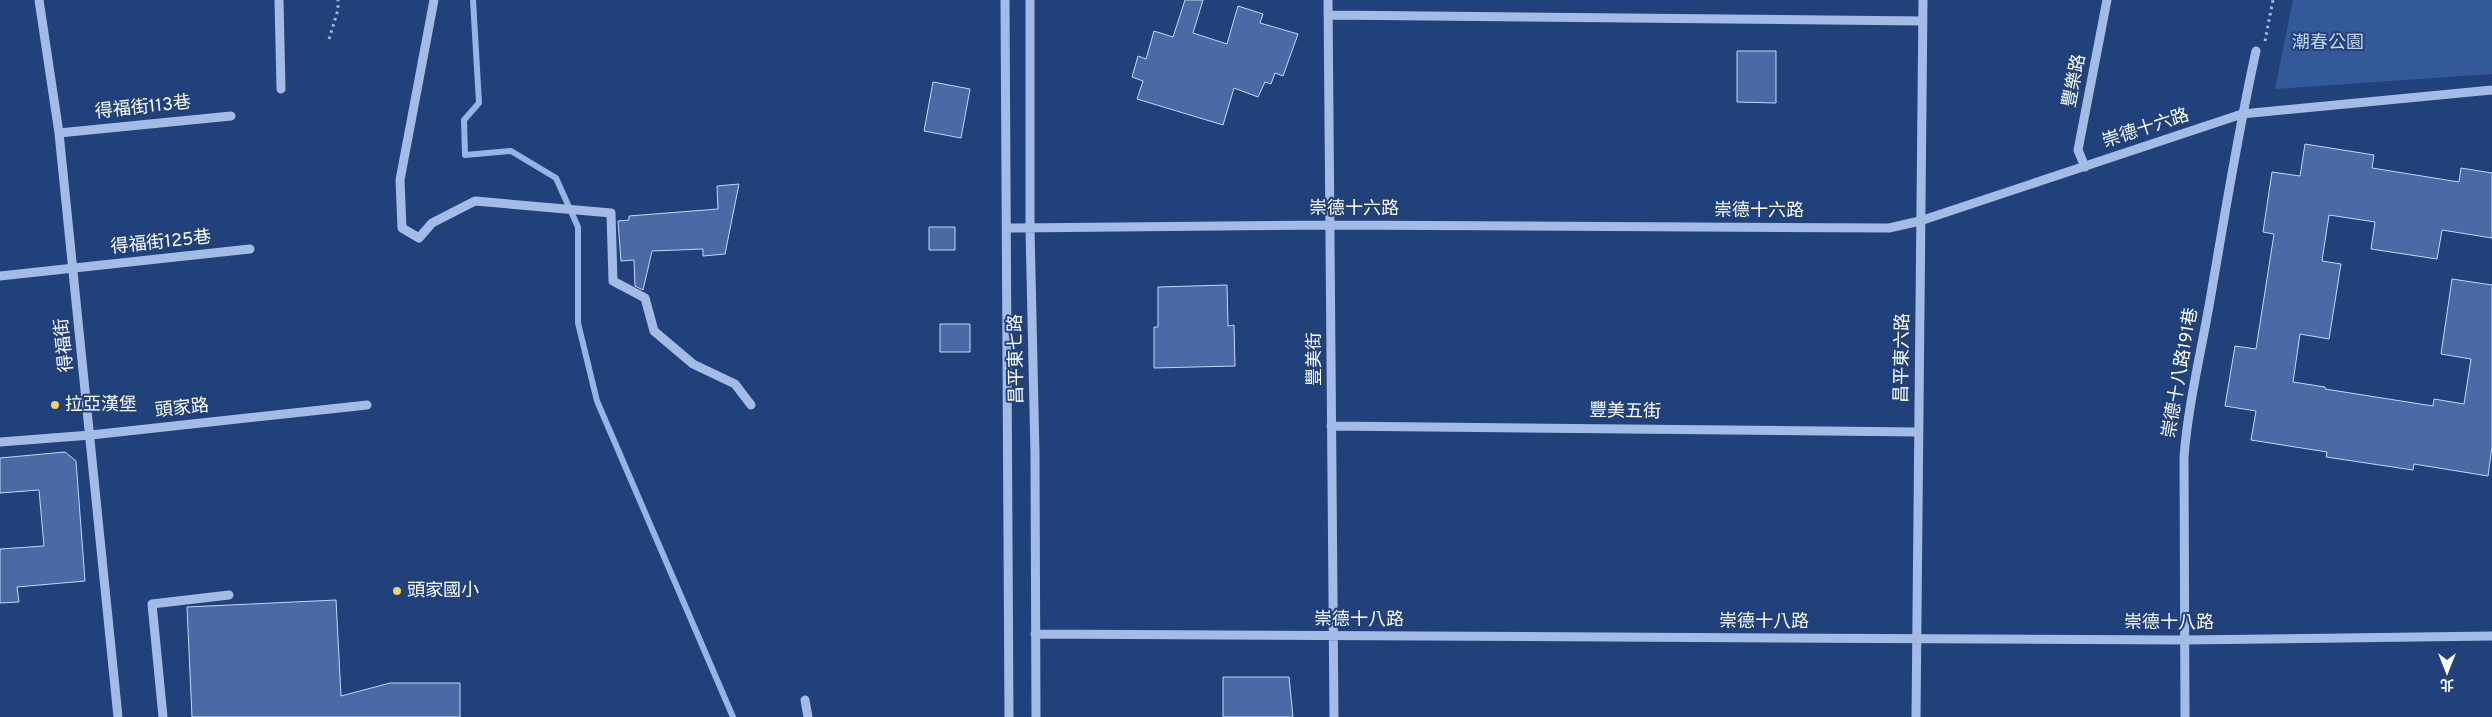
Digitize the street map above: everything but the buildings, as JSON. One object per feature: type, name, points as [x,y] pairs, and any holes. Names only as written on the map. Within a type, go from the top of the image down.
[{"type":"street","name":"得福街","points":[[39,0],[60,133],[118,717]]},
{"type":"street","points":[[279,0],[281,89]]},
{"type":"street","points":[[434,0],[400,180],[402,228],[419,238],[432,224],[475,201],[611,213],[613,281],[645,298],[654,331],[693,364],[735,384],[751,404]]},
{"type":"street","name":"昌平東七路","points":[[1005,0],[1010,717]]},
{"type":"street","name":"昌平東七路","points":[[1030,0],[1030,228],[1035,454],[1036,717]]},
{"type":"street","name":"豐美街","points":[[1328,0],[1334,717]]},
{"type":"street","name":"昌平東六路","points":[[1916,717],[1923,0]]},
{"type":"street","name":"豐樂路","points":[[2085,166],[2078,150],[2107,0]]},
{"type":"street","points":[[1328,15],[1923,21]]},
{"type":"street","name":"崇德十八路191巷","points":[[2185,717],[2184,457],[2187,419],[2199,363],[2242,114],[2256,51]]},
{"type":"street","name":"崇德十六路","points":[[1007,228],[1331,225],[1889,228],[1920,221],[2242,114],[2492,90]]},
{"type":"street","name":"得福街113巷","points":[[60,133],[230,116]]},
{"type":"street","name":"得福街125巷","points":[[0,276],[250,249]]},
{"type":"street","name":"頭家路","points":[[0,442],[91,435],[367,404]]},
{"type":"street","name":"豐美五街","points":[[1331,426],[1918,432]]},
{"type":"street","points":[[163,717],[152,604],[229,595]]},
{"type":"street","name":"崇德十八路","points":[[1035,634],[2184,640],[2492,636]]},
{"type":"street","points":[[805,700],[808,717]]},
{"type":"path","points":[[329,39],[338,10],[338,0]]},
{"type":"path","points":[[2256,51],[2264,42],[2273,0]]},
{"type":"green space","name":"潮春公園","points":[[2293,0],[2492,0],[2492,74],[2275,89]]},
{"type":"waterway","points":[[473,0],[479,103],[464,120],[465,155],[511,151],[556,178],[578,227],[578,323],[597,401],[733,717]]},
{"type":"place","name":"拉亞漢堡","points":[[55,405]]},
{"type":"place","name":"頭家國小","points":[[397,591]]}]
